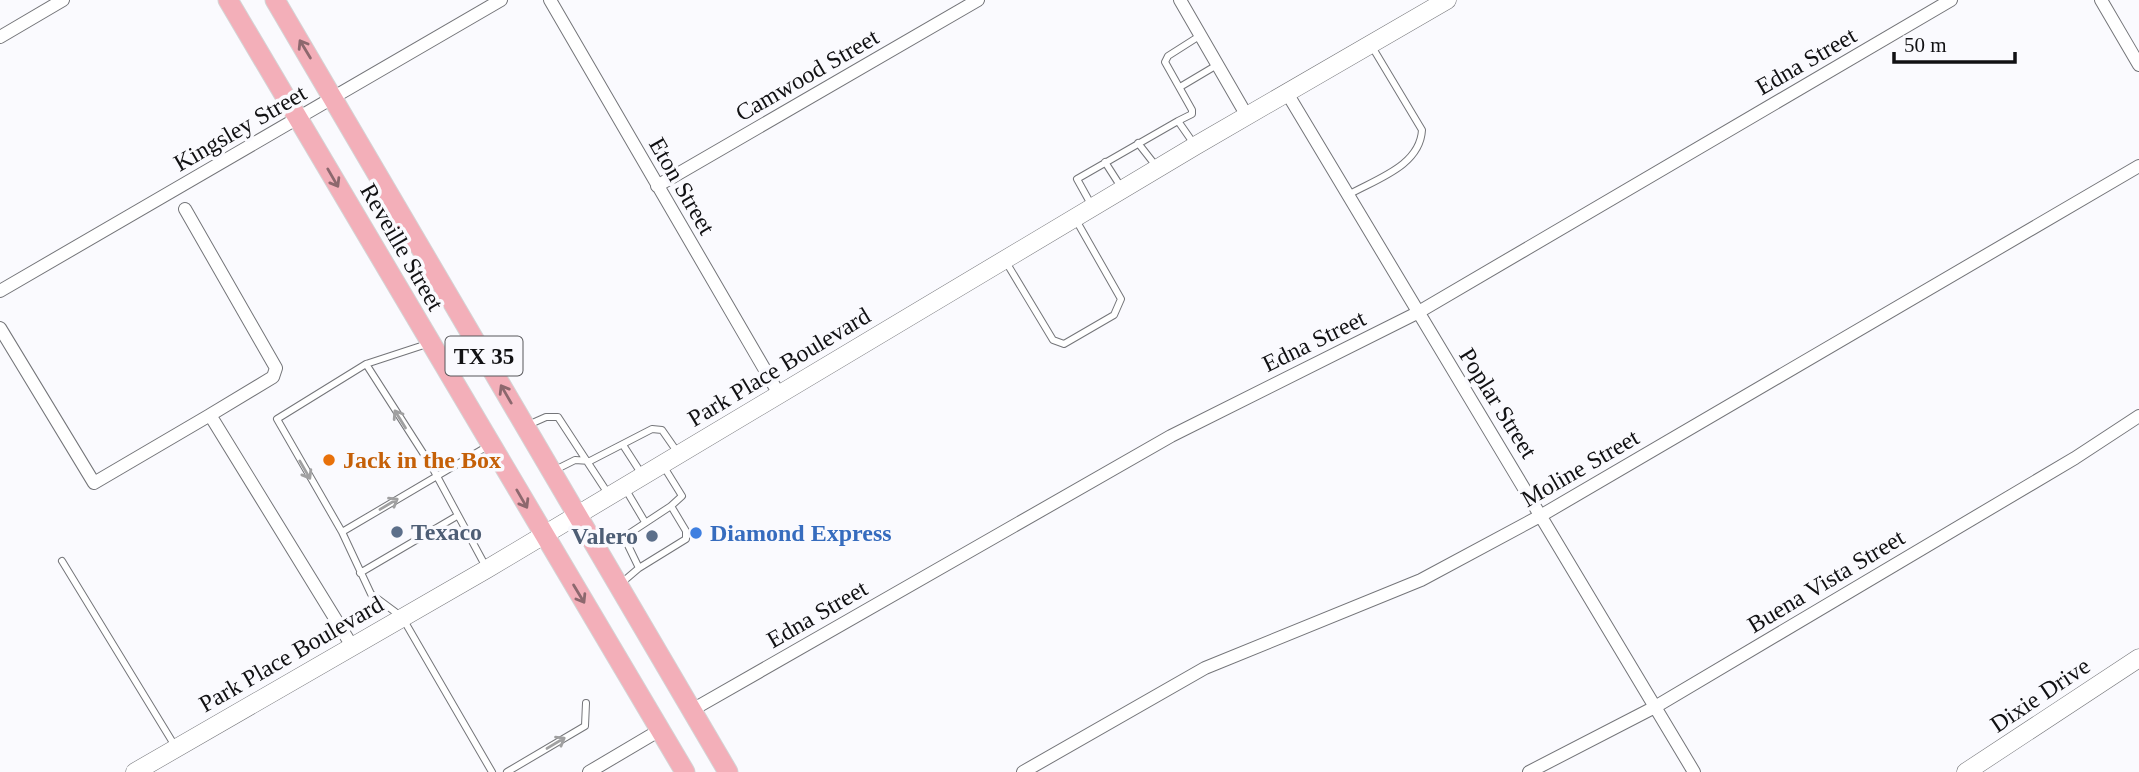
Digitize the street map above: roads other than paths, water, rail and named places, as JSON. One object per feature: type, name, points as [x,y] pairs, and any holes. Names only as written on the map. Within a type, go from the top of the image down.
[{"type":"main road","name":"Reveille Street","points":[[228,0],[685,772]]},
{"type":"main road","name":"Reveille Street","points":[[275,0],[335,97],[576,516],[728,772]]},
{"type":"main road","name":"Park Place Boulevard","points":[[135,772],[544,536],[1195,146],[1447,0]]},
{"type":"main road","name":"Dixie Drive","points":[[1966,772],[2139,658]]},
{"type":"street","points":[[0,37],[63,0]]},
{"type":"street","name":"Kingsley Street","points":[[0,291],[501,0]]},
{"type":"street","name":"Eton Street","points":[[550,0],[779,394]]},
{"type":"street","name":"Camwood Street","points":[[657,186],[978,0]]},
{"type":"street","points":[[1180,0],[1247,116]]},
{"type":"street","name":"Edna Street","points":[[692,710],[1171,436],[1417,313],[1951,0]]},
{"type":"street","points":[[2101,0],[2139,65]]},
{"type":"street","name":"Poplar Street","points":[[1287,93],[1694,772]]},
{"type":"street","name":"Moline Street","points":[[1023,772],[1205,668],[1421,580],[1542,515],[2139,166]]},
{"type":"street","points":[[0,328],[94,483],[273,377],[276,368],[185,209]]},
{"type":"street","points":[[210,415],[352,646]]},
{"type":"street","name":"Buena Vista Street","points":[[1529,772],[1655,707],[2075,458],[2139,416]]},
{"type":"street","points":[[589,772],[660,730]]},
{"type":"lane","points":[[1093,208],[1077,179],[1138,142],[1192,114],[1165,62],[1168,56],[1201,35]]},
{"type":"lane","points":[[1348,195],[1412,158],[1421,145],[1422,130],[1371,44]]},
{"type":"lane","points":[[1180,87],[1218,65]]},
{"type":"lane","points":[[1178,121],[1195,146]]},
{"type":"lane","points":[[1138,142],[1158,169]]},
{"type":"lane","points":[[1105,162],[1122,190]]},
{"type":"lane","points":[[1005,260],[1052,340],[1064,344],[1114,315],[1121,299],[1075,218]]},
{"type":"lane","points":[[430,343],[366,365],[276,419],[342,532],[371,594],[402,617],[492,772]]},
{"type":"lane","points":[[366,365],[436,477],[487,569]]},
{"type":"lane","points":[[525,427],[546,417],[558,417],[590,461],[645,522]]},
{"type":"lane","points":[[551,472],[575,460],[590,461],[652,429],[662,430],[680,455]]},
{"type":"lane","points":[[342,532],[490,445]]},
{"type":"lane","points":[[623,445],[643,477]]},
{"type":"lane","points":[[639,568],[624,537],[682,496],[663,465]]},
{"type":"lane","points":[[618,586],[639,568],[686,540],[687,531],[671,506]]},
{"type":"lane","points":[[360,573],[457,516]]},
{"type":"lane","points":[[62,561],[176,748]]},
{"type":"lane","points":[[508,772],[584,726],[586,703]]},
{"type":"place","name":"Jack in the Box","points":[[329,460]]},
{"type":"place","name":"Texaco","points":[[397,532]]},
{"type":"place","name":"Diamond Express","points":[[696,533]]},
{"type":"place","name":"Valero","points":[[652,536]]}]
